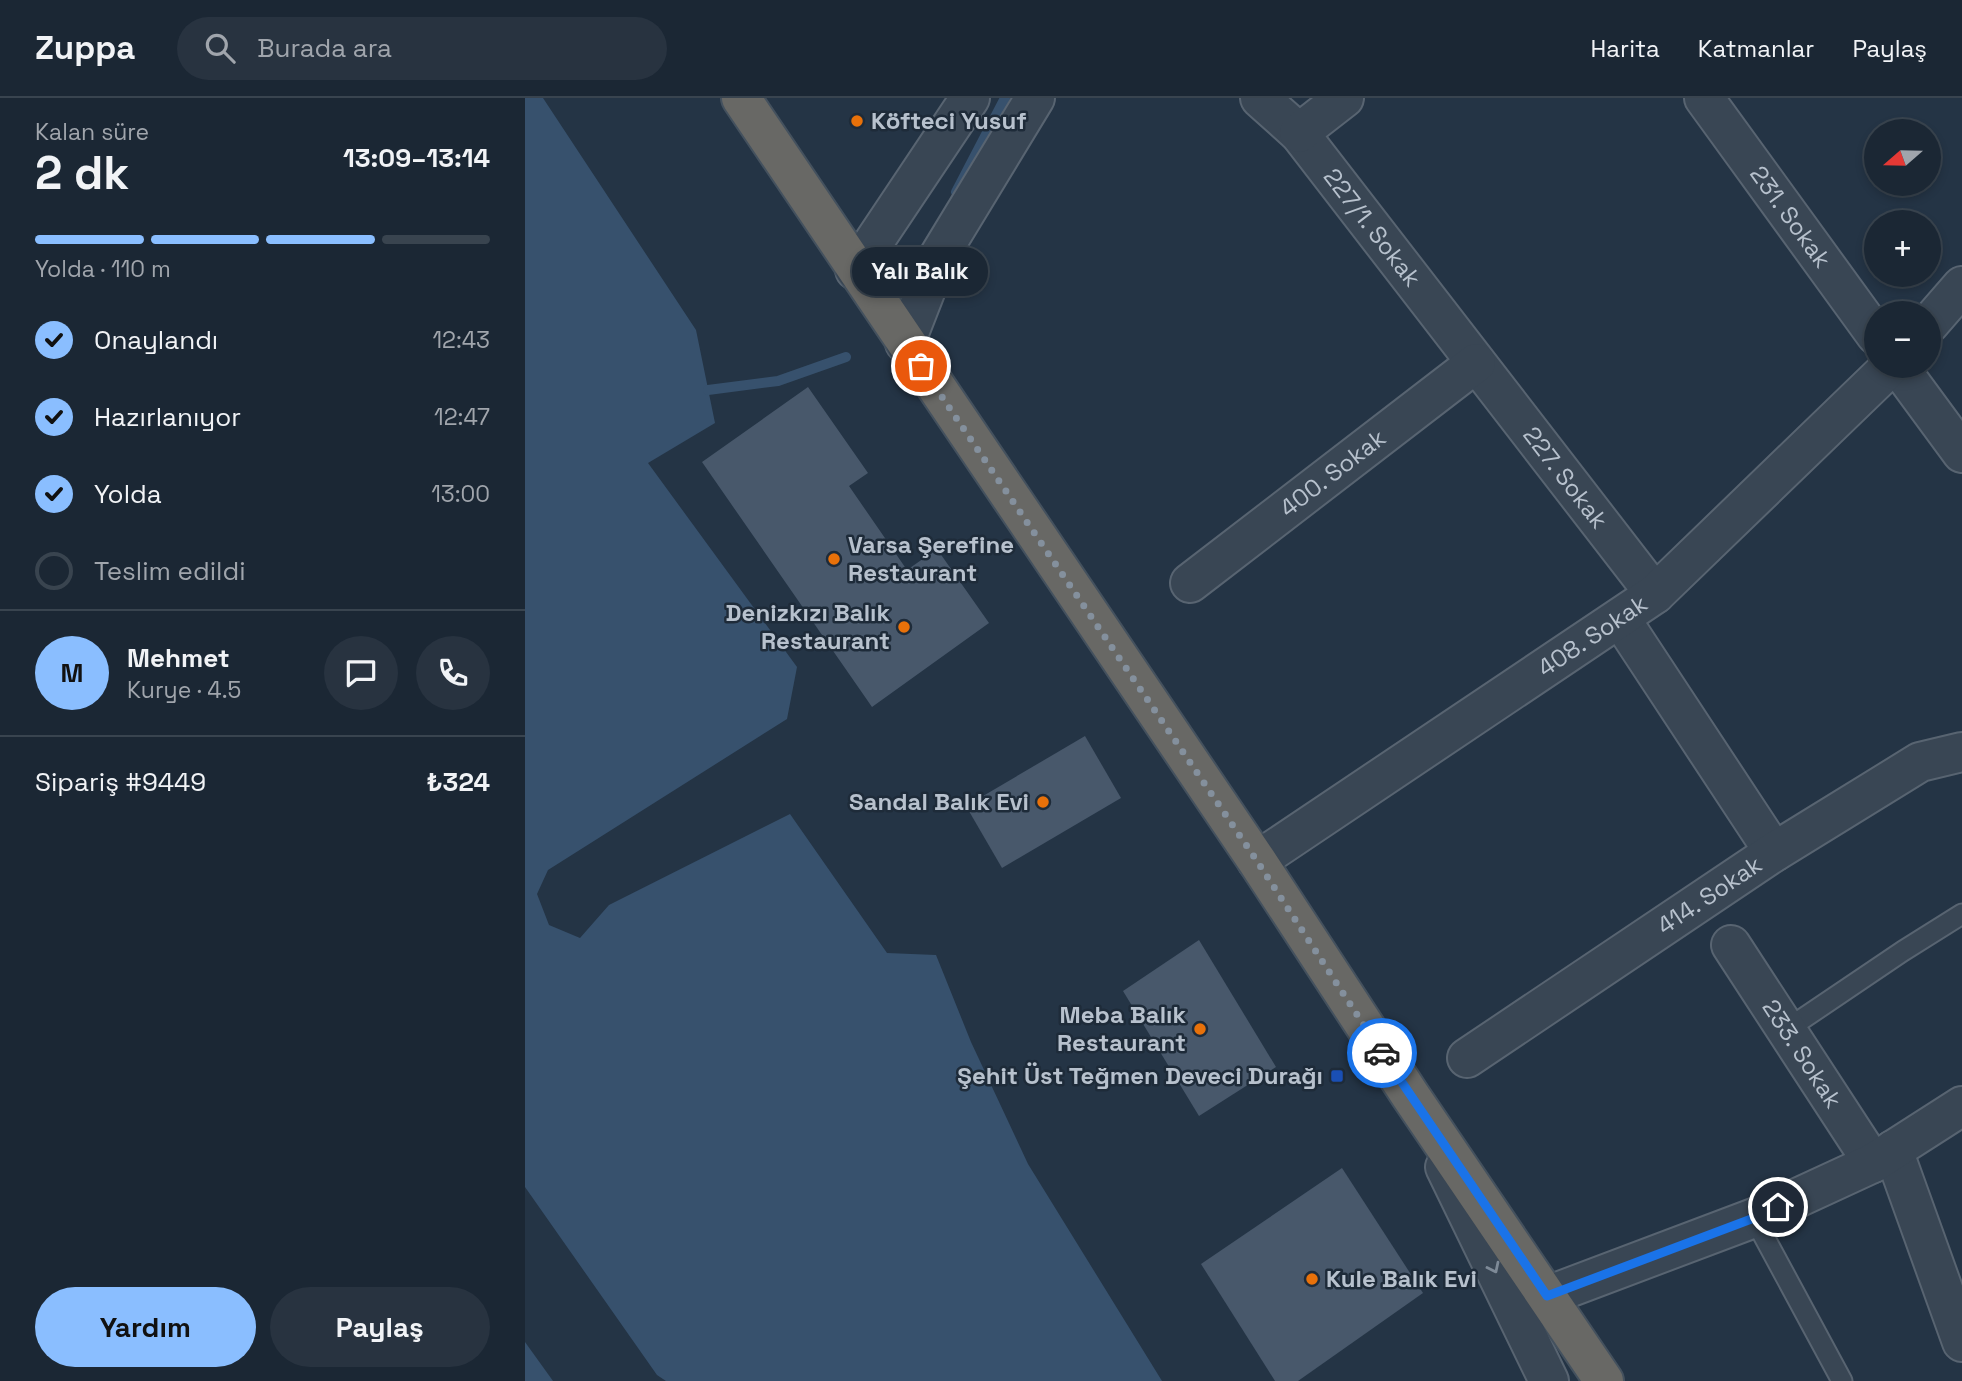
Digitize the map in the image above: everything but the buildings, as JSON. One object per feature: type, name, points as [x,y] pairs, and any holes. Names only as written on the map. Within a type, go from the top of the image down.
[{"type":"highway","points":[[741,98],[1257,861],[1411,1096],[1604,1381]]},
{"type":"street","points":[[856,270],[970,98]]},
{"type":"street","points":[[905,343],[939,256],[1035,98]]},
{"type":"street","name":"227/1. Sokak","points":[[1260,98],[1299,133],[1476,363]]},
{"type":"street","points":[[1299,133],[1344,98]]},
{"type":"street","name":"231. Sokak","points":[[1705,98],[1864,318]]},
{"type":"street","points":[[1941,310],[1962,286]]},
{"type":"street","name":"400. Sokak","points":[[1190,583],[1476,363]]},
{"type":"street","name":"227. Sokak","points":[[1476,363],[1655,594]]},
{"type":"street","name":"408. Sokak","points":[[1257,861],[1655,594],[1879,378]]},
{"type":"street","points":[[1907,378],[1962,453]]},
{"type":"street","points":[[1620,618],[1774,852]]},
{"type":"street","name":"414. Sokak","points":[[1467,1058],[1774,852],[1920,762],[1962,752]]},
{"type":"street","name":"233. Sokak","points":[[1731,945],[1786,1030],[1883,1157],[1962,1342]]},
{"type":"street","points":[[1411,1096],[1549,1381]]},
{"type":"street","points":[[1547,1296],[1754,1218],[1883,1157],[1962,1106]]},
{"type":"lane","points":[[1786,1030],[1962,914]]},
{"type":"lane","points":[[1754,1218],[1842,1381]]},
{"type":"water","points":[[525,98],[543,98],[696,330],[715,423],[648,463],[797,667],[787,719],[548,870],[537,894],[549,925],[580,938],[609,905],[790,814],[887,953],[936,955],[971,1042],[1028,1164],[1162,1381],[666,1381],[657,1375],[525,1187]]},
{"type":"water","points":[[525,1342],[553,1381],[525,1381]]},
{"type":"waterway","points":[[956,192],[1005,98]]},
{"type":"waterway","points":[[708,390],[778,381],[846,357]]},
{"type":"way so far","points":[[921,366],[1257,861],[1382,1053]]},
{"type":"place","name":"Köfteci Yusuf","points":[[857,121]]},
{"type":"place","name":"Yalı Balık","points":[[921,366]]},
{"type":"place","name":"Varsa Şerefine Restaurant","points":[[834,559]]},
{"type":"place","name":"Denizkızı Balık Restaurant","points":[[904,627]]},
{"type":"place","name":"Sandal Balık Evi","points":[[1043,802]]},
{"type":"place","name":"Meba Balık Restaurant","points":[[1200,1029]]},
{"type":"place","name":"Şehit Üst Teğmen Deveci Durağı","points":[[1337,1076]]},
{"type":"place","name":"Kule Balık Evi","points":[[1312,1279]]},
{"type":"route","points":[[1382,1053],[1547,1296],[1778,1207]]}]
